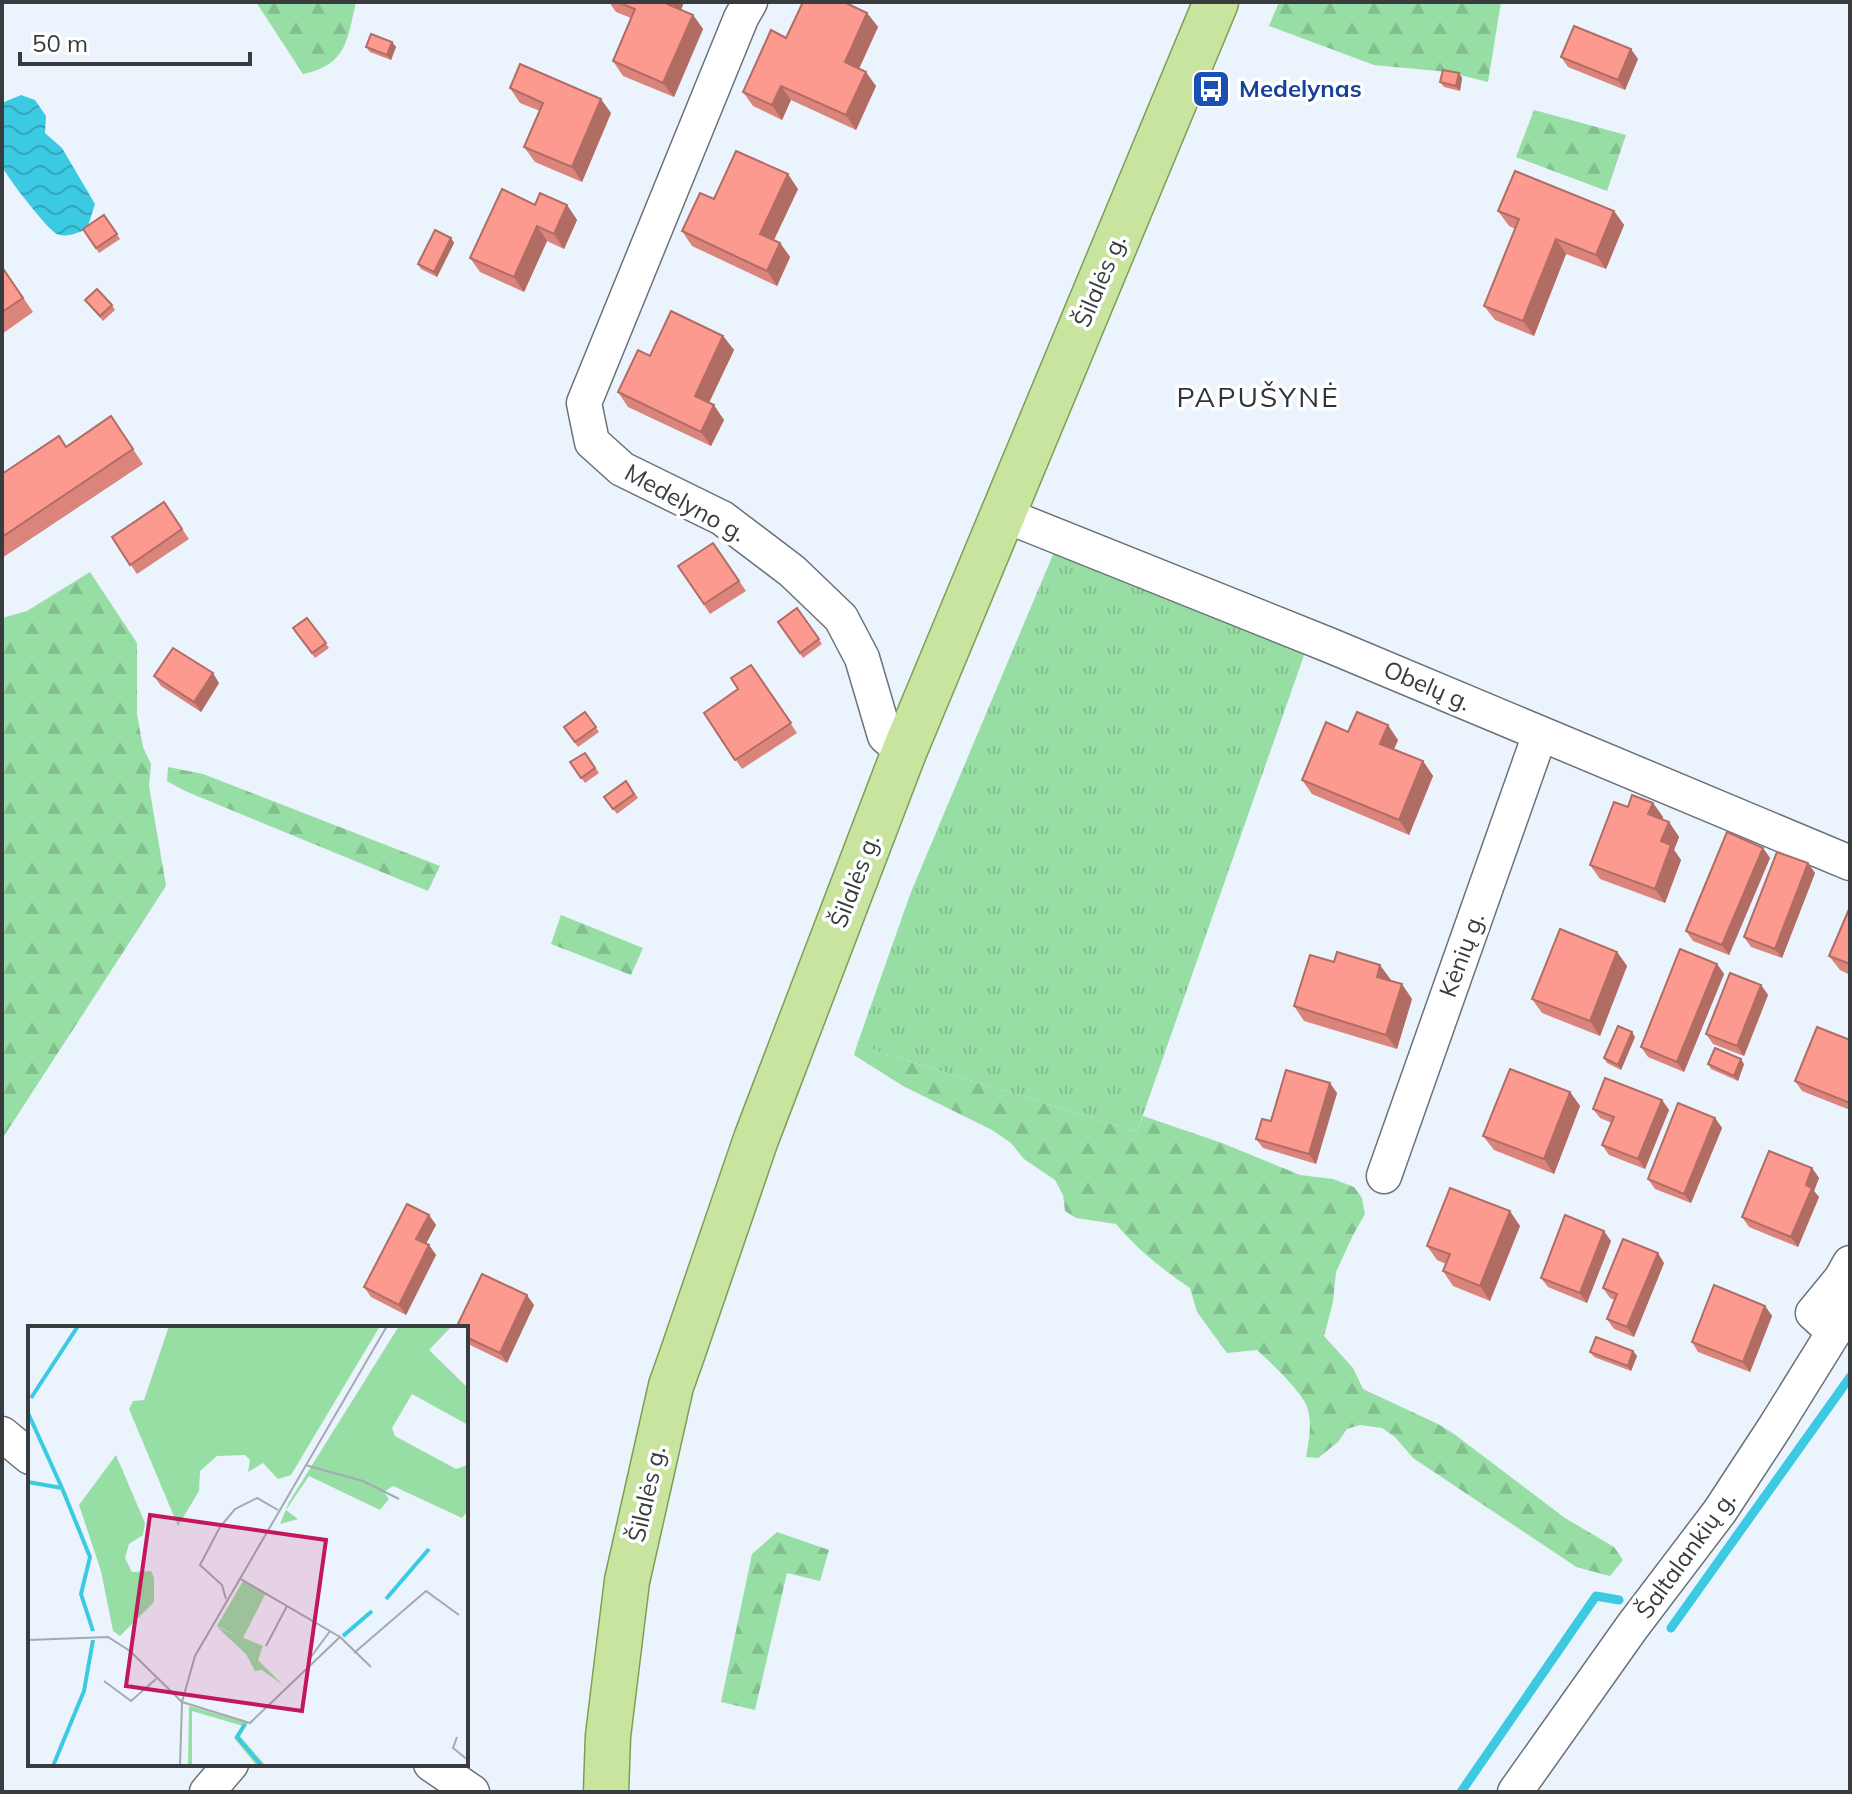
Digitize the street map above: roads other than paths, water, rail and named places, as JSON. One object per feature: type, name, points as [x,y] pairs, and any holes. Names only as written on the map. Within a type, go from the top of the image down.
[{"type":"main road","name":"Šilalės g.","points":[[606,1792],[608,1736],[627,1581],[671,1386],[756,1139],[904,752],[1216,2]]},
{"type":"street","name":"Medelyno g.","points":[[750,2],[584,403],[592,442],[622,469],[722,518],[792,571],[841,618],[862,658],[885,736],[904,752]]},
{"type":"street","name":"Obelų g.","points":[[1002,514],[1329,645],[1850,863]]},
{"type":"street","name":"Kėnių g.","points":[[1384,1176],[1540,734]]},
{"type":"street","points":[[1842,1323],[1813,1313],[1850,1263]]},
{"type":"street","name":"Šaltalankių g.","points":[[1515,1792],[1632,1627],[1720,1511],[1842,1323]]},
{"type":"street","points":[[2,1434],[28,1455]]},
{"type":"street","points":[[207,1792],[229,1766]]},
{"type":"street","points":[[434,1766],[472,1792]]},
{"type":"water","points":[[21,95],[35,100],[46,116],[45,133],[62,148],[95,204],[87,229],[68,235],[57,234],[28,202],[2,166],[2,103]]},
{"type":"waterway","points":[[1671,1628],[1850,1377]]},
{"type":"waterway","points":[[1461,1792],[1596,1596],[1619,1600]]},
{"type":"place","name":"Medelynas","points":[[1211,89]]},
{"type":"district","name":"PAPUŠYNĖ","points":[[1258,397]]}]
